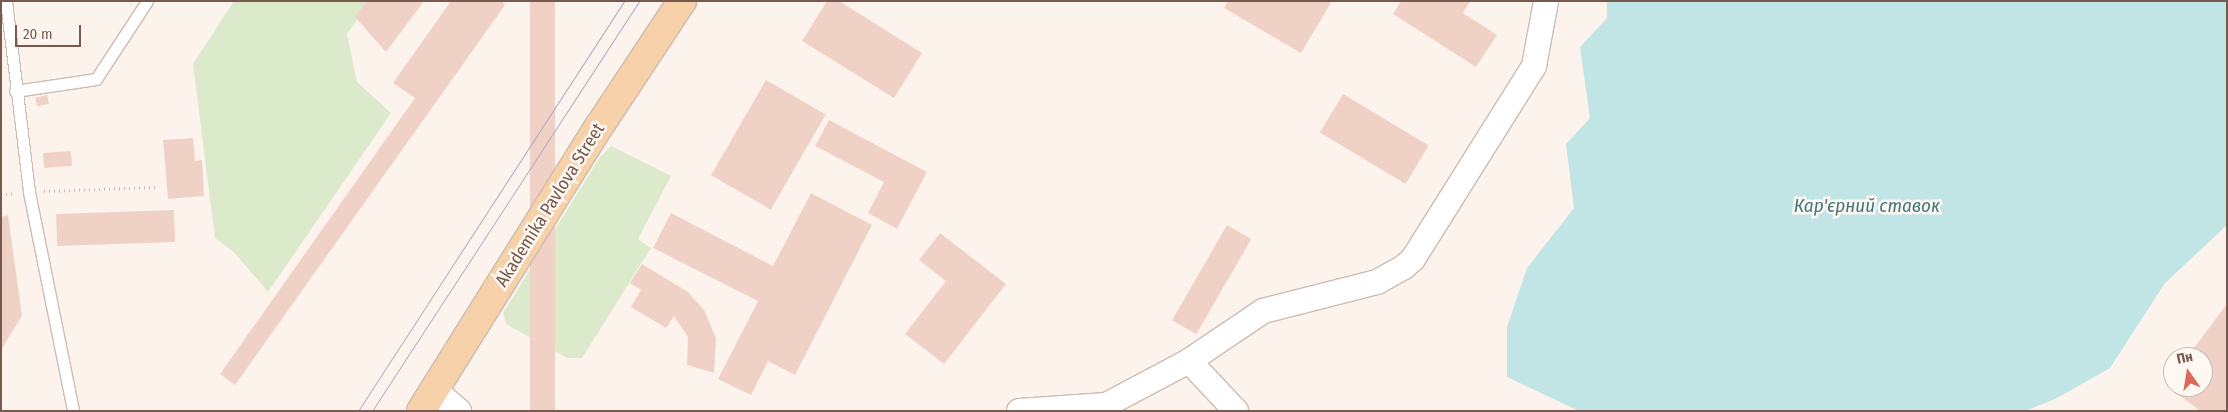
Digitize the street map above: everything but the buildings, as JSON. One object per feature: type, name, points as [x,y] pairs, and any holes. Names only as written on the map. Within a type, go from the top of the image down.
[{"type":"main road","name":"Akademika Pavlova Street","points":[[428,400],[600,125],[682,1]]},
{"type":"street","points":[[1019,411],[1106,405],[1189,361],[1263,311],[1377,282],[1413,259],[1534,66],[1546,1]]},
{"type":"street","points":[[1189,361],[1236,411]]},
{"type":"street","points":[[428,400],[459,411]]},
{"type":"lane","points":[[6,1],[7,75],[15,90],[28,192],[73,411]]},
{"type":"lane","points":[[15,90],[96,79],[146,1]]},
{"type":"path","points":[[28,192],[158,187]]},
{"type":"green space","points":[[234,1],[370,1],[347,34],[357,82],[391,113],[268,292],[234,252],[215,238],[193,64]]},
{"type":"green space","points":[[611,146],[671,176],[638,239],[651,248],[582,358],[567,358],[506,324],[503,313],[600,157]]},
{"type":"water","name":"Кар'єрний ставок","points":[[1607,1],[2227,1],[2227,225],[2165,283],[2110,368],[2055,399],[2025,411],[1579,411],[1507,377],[1507,327],[1527,268],[1574,208],[1566,144],[1590,118],[1580,47],[1607,18]]},
{"type":"tram line","points":[[358,411],[624,1]]},
{"type":"tram line","points":[[372,411],[639,1]]}]
